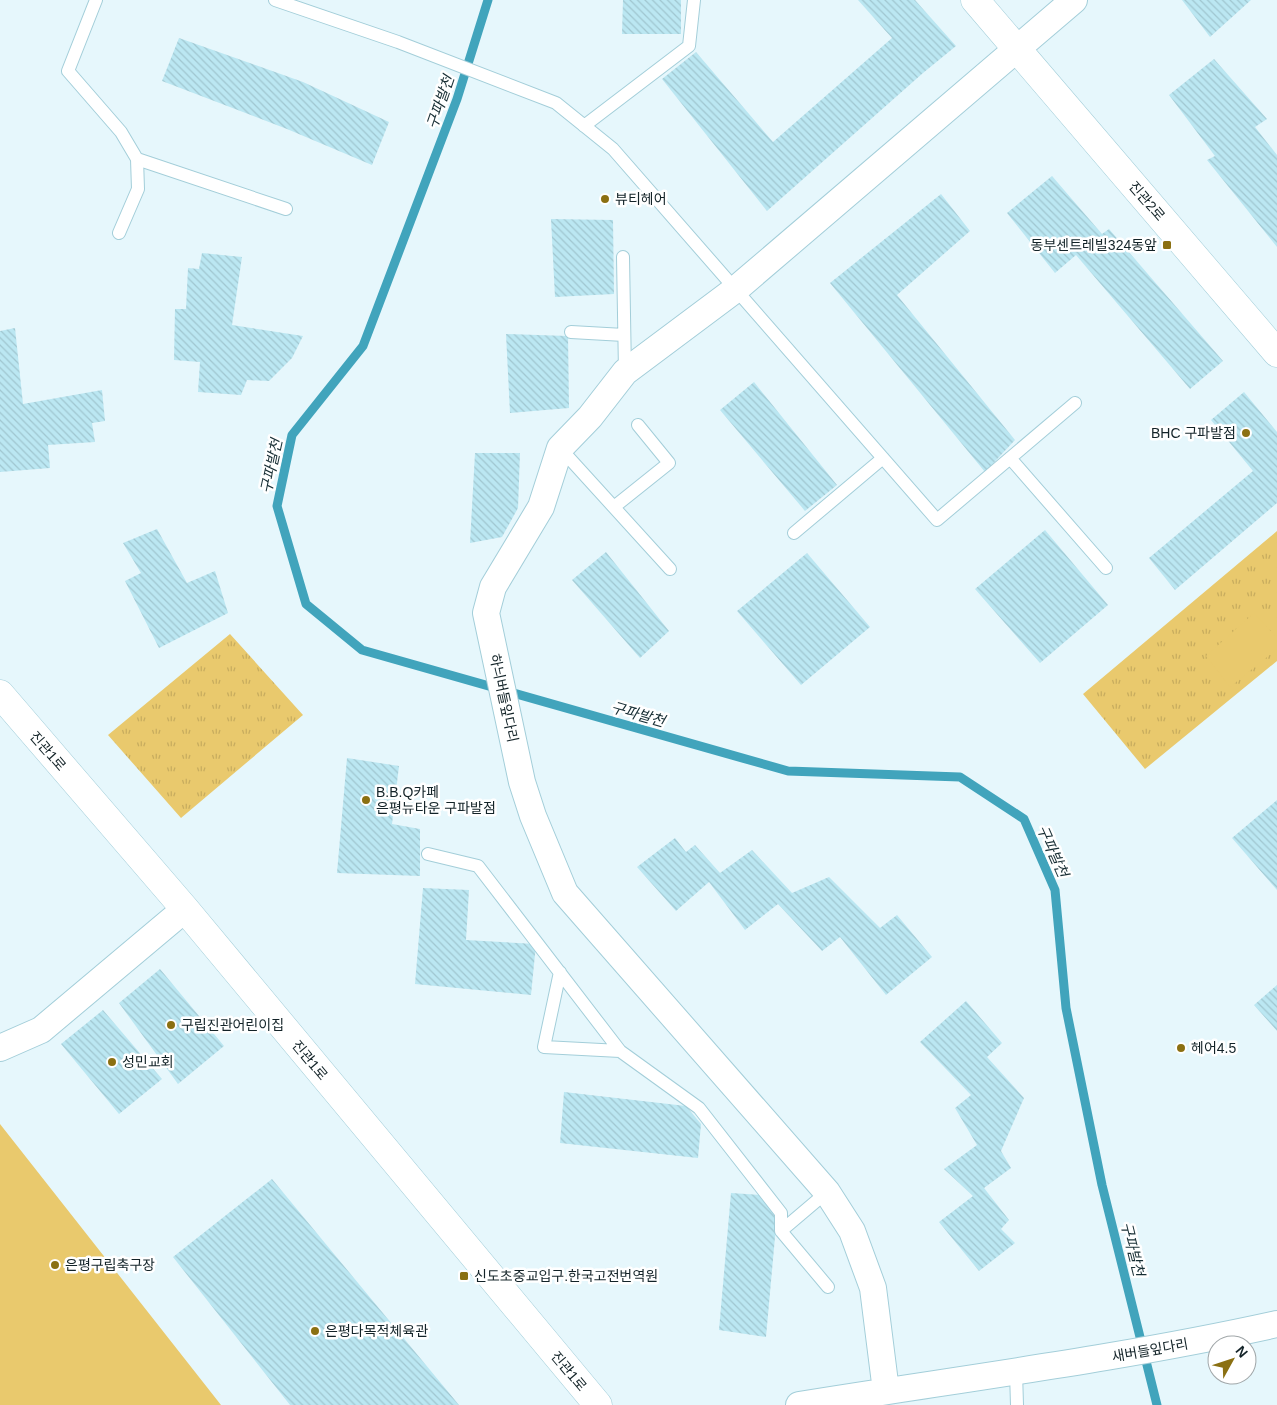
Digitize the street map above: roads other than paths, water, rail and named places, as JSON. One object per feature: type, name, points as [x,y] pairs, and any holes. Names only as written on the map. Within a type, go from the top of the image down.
[{"type":"main road","name":"진관2로","points":[[975,0],[1277,353]]},
{"type":"main road","name":"진관1로","points":[[0,694],[185,909],[598,1405]]},
{"type":"street","points":[[560,448],[590,417],[625,372],[736,289],[1074,0]]},
{"type":"street","name":"하늬버들잎다리","points":[[560,448],[541,507],[492,587],[486,613],[522,782],[533,816],[565,893],[827,1192],[852,1231],[873,1288],[886,1391]]},
{"type":"street","points":[[0,1048],[40,1030],[185,909]]},
{"type":"street","name":"새버들잎다리","points":[[799,1405],[1084,1362],[1215,1338],[1277,1324]]},
{"type":"lane","points":[[96,0],[68,71],[121,132],[137,159],[138,189],[119,233]]},
{"type":"lane","points":[[275,0],[398,42],[556,103],[613,149],[937,520],[1075,403]]},
{"type":"lane","points":[[584,126],[689,46],[694,0]]},
{"type":"lane","points":[[137,159],[286,209]]},
{"type":"lane","points":[[623,258],[625,372]]},
{"type":"lane","points":[[571,332],[624,335]]},
{"type":"lane","points":[[614,507],[669,463],[638,425]]},
{"type":"lane","points":[[560,448],[670,569]]},
{"type":"lane","points":[[794,534],[883,458]]},
{"type":"lane","points":[[1010,458],[1106,568]]},
{"type":"lane","points":[[428,854],[478,866],[620,1051],[699,1108],[782,1213],[781,1231],[828,1287]]},
{"type":"lane","points":[[560,972],[544,1048],[620,1051]]},
{"type":"lane","points":[[781,1231],[827,1192]]},
{"type":"lane","points":[[1016,1372],[1017,1405]]},
{"type":"waterway","name":"구파발천","points":[[488,0],[457,99],[363,346],[292,435],[277,506],[306,604],[362,650],[788,771],[960,777],[1024,819],[1055,890],[1066,1008],[1102,1185],[1157,1405]]},
{"type":"place","name":"뷰티헤어","points":[[605,199]]},
{"type":"place","name":"동부센트레빌324동앞","points":[[1167,245]]},
{"type":"place","name":"BHC 구파발점","points":[[1246,433]]},
{"type":"place","name":"B.B.Q카페 은평뉴타운 구파발점","points":[[366,800]]},
{"type":"place","name":"구립진관어린이집","points":[[171,1025]]},
{"type":"place","name":"헤어4.5","points":[[1181,1048]]},
{"type":"place","name":"성민교회","points":[[112,1062]]},
{"type":"place","name":"은평구립축구장","points":[[55,1265]]},
{"type":"place","name":"신도초중교입구.한국고전번역원","points":[[464,1276]]},
{"type":"place","name":"은평다목적체육관","points":[[315,1331]]}]
